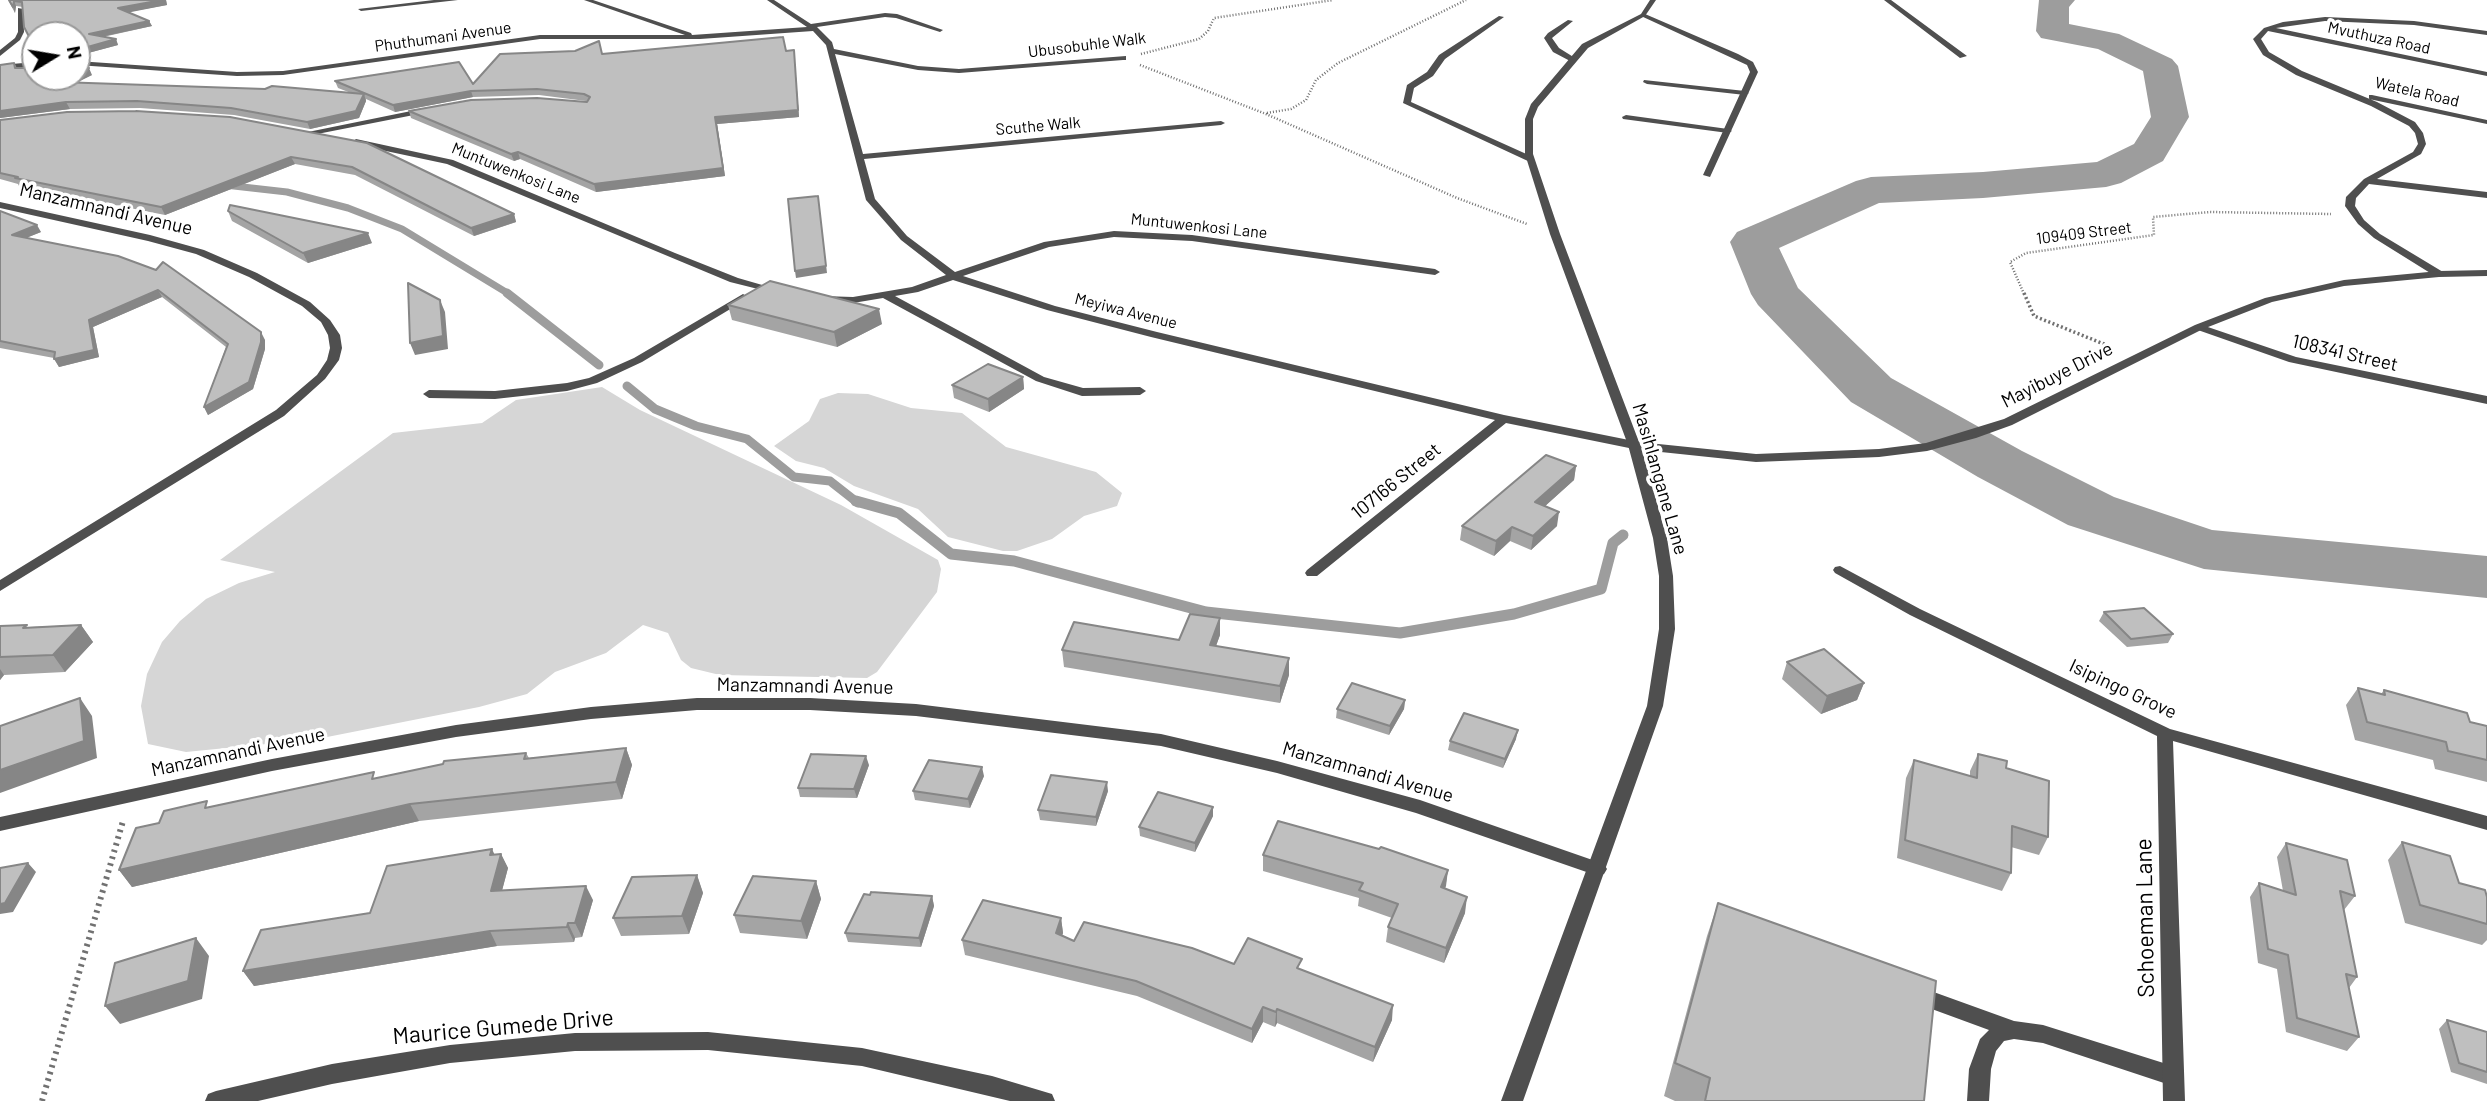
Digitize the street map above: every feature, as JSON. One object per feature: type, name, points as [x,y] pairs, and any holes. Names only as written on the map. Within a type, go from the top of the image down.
[{"type":"street","points":[[361,9],[455,0]]},
{"type":"street","points":[[587,0],[700,37]]},
{"type":"street","name":"Meyiwa Avenue","points":[[770,0],[826,40],[871,200],[904,238],[955,277],[1051,308],[1504,419],[1634,445]]},
{"type":"street","points":[[1653,0],[1643,15],[1750,64],[1754,72],[1707,175]]},
{"type":"street","points":[[1887,0],[1963,56]]},
{"type":"street","points":[[0,54],[18,39],[21,32],[20,9]]},
{"type":"street","name":"Phuthumani Avenue","points":[[91,64],[237,74],[284,73],[540,37],[700,37],[812,28],[885,15],[897,16],[940,30]]},
{"type":"street","name":"Masihlangane Lane","points":[[1512,1101],[1655,706],[1667,629],[1666,576],[1660,538],[1634,445],[1555,234],[1530,159],[1529,120],[1534,106],[1572,60],[1595,38],[1643,15]]},
{"type":"street","points":[[1501,17],[1442,57],[1430,74],[1410,87],[1407,103],[1530,159]]},
{"type":"street","points":[[2439,274],[2377,236],[2354,214],[2350,206],[2351,197],[2367,181],[2417,154],[2422,144],[2419,133],[2412,124],[2399,116],[2299,72],[2266,53],[2257,39],[2266,29],[2301,20],[2366,19],[2454,27],[2487,33]]},
{"type":"street","points":[[1570,22],[1548,38],[1556,50],[1572,60]]},
{"type":"street","name":"Mvuthuza Road","points":[[2266,29],[2487,74]]},
{"type":"street","name":"Ubusobuhle Walk","points":[[831,51],[918,68],[959,71],[1123,58]]},
{"type":"street","points":[[0,67],[21,65]]},
{"type":"street","points":[[1647,82],[1745,93]]},
{"type":"street","name":"Watela Road","points":[[2342,90],[2487,122]]},
{"type":"street","points":[[307,133],[438,107]]},
{"type":"street","points":[[1626,117],[1728,131]]},
{"type":"street","name":"Scuthe Walk","points":[[858,157],[1221,123]]},
{"type":"street","points":[[295,131],[333,138]]},
{"type":"street","name":"Muntuwenkosi Lane","points":[[346,141],[450,162],[671,255],[759,287],[792,294]]},
{"type":"street","points":[[2367,181],[2487,195]]},
{"type":"street","name":"Manzamnandi Avenue","points":[[0,205],[150,238],[200,252],[253,275],[306,304],[325,320],[334,335],[336,348],[333,360],[321,377],[280,413],[0,586]]},
{"type":"street","name":"Muntuwenkosi Lane","points":[[812,297],[853,300],[887,296],[955,277],[1047,244],[1114,234],[1192,238],[1435,272]]},
{"type":"street","name":"Mayibuye Drive","points":[[1634,445],[1756,458],[1867,454],[1927,447],[2008,422],[2199,327],[2269,300],[2304,290],[2357,281],[2439,274],[2487,274]]},
{"type":"street","points":[[429,394],[485,395],[567,387],[620,370],[759,287]]},
{"type":"street","points":[[887,296],[980,344],[1040,379],[1082,392],[1140,391]]},
{"type":"street","name":"108341 Street","points":[[2199,327],[2293,360],[2487,400]]},
{"type":"street","name":"107166 Street","points":[[1312,573],[1504,419]]},
{"type":"street","name":"Isipingo Grove","points":[[1840,570],[1915,612],[2165,733],[2487,824]]},
{"type":"street","name":"Manzamnandi Avenue","points":[[0,824],[272,765],[469,729],[591,713],[697,704],[810,704],[916,710],[1161,740],[1277,767],[1420,807],[1598,869]]},
{"type":"street","name":"Schoeman Lane","points":[[2165,733],[2174,1101]]},
{"type":"street","points":[[1897,988],[2014,1030],[2043,1034],[2173,1076]]},
{"type":"street","points":[[1978,1101],[1980,1069],[1987,1046],[1998,1034],[2014,1030]]},
{"type":"street","name":"Maurice Gumede Drive","points":[[216,1101],[332,1074],[450,1054],[575,1042],[681,1041],[708,1041],[862,1057],[992,1086],[1044,1101]]},
{"type":"path","name":"Ubusobuhle Walk","points":[[1123,58],[1199,39],[1208,31],[1214,18],[1334,0]]},
{"type":"path","points":[[1266,114],[1291,109],[1306,100],[1315,80],[1338,63],[1466,0]]},
{"type":"path","points":[[1123,58],[1266,114],[1457,198],[1555,234]]},
{"type":"path","name":"109409 Street","points":[[2135,357],[2034,316],[2010,262],[2026,253],[2154,235],[2152,217],[2210,212],[2354,214]]},
{"type":"path","points":[[42,1101],[130,797]]},
{"type":"shaded area","points":[[602,387],[640,410],[841,505],[938,560],[941,569],[937,592],[877,672],[867,678],[720,675],[691,668],[681,660],[668,633],[643,625],[606,653],[555,672],[527,694],[479,707],[317,739],[186,752],[148,744],[141,706],[147,674],[162,642],[180,621],[206,599],[239,583],[275,572],[220,560],[393,433],[482,423],[516,400]]},
{"type":"shaded area","points":[[838,393],[868,394],[911,408],[962,413],[1006,447],[1096,472],[1122,493],[1117,506],[1084,516],[1052,539],[1017,551],[1003,551],[948,537],[918,509],[854,486],[824,468],[796,461],[774,446],[809,421],[820,399]]},
{"type":"building","points":[[9,0],[162,0],[118,8],[149,21],[91,34],[91,21],[24,21],[22,2],[14,1],[13,7]]},
{"type":"building","points":[[91,34],[116,39],[91,46]]},
{"type":"building","points":[[783,37],[786,51],[794,50],[798,110],[715,117],[723,168],[594,184],[518,152],[511,154],[409,111],[471,100],[537,98],[587,102],[590,97],[584,94],[537,89],[471,91],[393,105],[335,81],[459,62],[473,84],[500,54],[575,51],[599,41],[602,54]]},
{"type":"building","points":[[14,63],[15,68],[21,68],[21,91],[91,91],[91,83],[265,89],[272,86],[364,94],[356,111],[307,122],[231,108],[137,101],[66,102],[0,111],[0,65]]},
{"type":"building","points":[[136,111],[230,117],[367,143],[514,214],[471,228],[352,167],[291,157],[161,207],[0,173],[0,120],[67,112]]},
{"type":"building","points":[[818,196],[826,266],[795,271],[788,199]]},
{"type":"building","points":[[230,205],[368,233],[303,253],[228,211]]},
{"type":"building","points":[[0,211],[37,225],[12,235],[118,256],[156,270],[163,262],[261,332],[261,342],[249,382],[204,407],[228,344],[158,290],[89,320],[94,350],[54,359],[55,352],[0,341]]},
{"type":"building","points":[[770,281],[879,309],[834,332],[728,305]]},
{"type":"building","points":[[408,283],[440,300],[443,336],[410,343]]},
{"type":"building","points":[[988,364],[1023,377],[988,399],[952,385]]},
{"type":"building","points":[[1546,455],[1576,466],[1535,502],[1559,512],[1533,536],[1512,527],[1496,541],[1462,526]]},
{"type":"building","points":[[2144,608],[2173,634],[2131,639],[2104,612]]},
{"type":"building","points":[[1190,614],[1220,618],[1210,645],[1289,658],[1280,686],[1062,650],[1074,622],[1179,640]]},
{"type":"building","points":[[27,625],[23,628],[81,625],[53,655],[0,657],[0,626]]},
{"type":"building","points":[[1824,649],[1864,683],[1827,696],[1787,662]]},
{"type":"building","points":[[1352,683],[1405,700],[1390,726],[1337,709]]},
{"type":"building","points":[[2358,688],[2385,695],[2384,690],[2467,713],[2470,722],[2487,726],[2487,760],[2448,751],[2446,742],[2367,722]]},
{"type":"building","points":[[80,698],[84,741],[0,770],[0,726]]},
{"type":"building","points":[[1464,713],[1518,730],[1505,759],[1450,741]]},
{"type":"building","points":[[626,748],[616,782],[410,804],[119,870],[136,828],[159,823],[164,811],[207,801],[205,808],[374,772],[372,779],[443,764],[444,761],[526,753],[524,759]]},
{"type":"building","points":[[811,754],[866,756],[854,789],[798,788]]},
{"type":"building","points":[[1978,754],[2007,761],[2006,768],[2049,781],[2048,837],[2012,826],[2011,873],[1905,840],[1914,760],[1977,778]]},
{"type":"building","points":[[929,760],[982,767],[968,799],[913,791]]},
{"type":"building","points":[[1051,775],[1107,782],[1096,817],[1038,810]]},
{"type":"building","points":[[1158,792],[1213,807],[1195,843],[1139,827]]},
{"type":"building","points":[[1278,821],[1379,849],[1381,847],[1448,870],[1441,887],[1467,897],[1446,948],[1388,927],[1398,904],[1359,890],[1363,883],[1263,855]]},
{"type":"building","points":[[2402,842],[2450,856],[2459,883],[2485,890],[2487,924],[2420,905]]},
{"type":"building","points":[[2286,843],[2347,860],[2355,896],[2340,891],[2357,977],[2346,974],[2359,1037],[2297,1018],[2288,955],[2268,949],[2259,883],[2296,895]]},
{"type":"building","points":[[492,849],[490,855],[501,854],[491,891],[586,886],[575,923],[568,923],[567,927],[490,931],[243,971],[261,930],[370,913],[387,866]]},
{"type":"building","points":[[28,863],[5,903],[0,904],[0,868]]},
{"type":"building","points":[[697,875],[682,916],[613,918],[632,877]]},
{"type":"building","points":[[753,876],[816,881],[801,921],[734,915]]},
{"type":"building","points":[[871,892],[932,896],[919,938],[845,933],[864,894],[870,895]]},
{"type":"building","points":[[983,900],[1061,918],[1056,933],[1074,941],[1084,922],[1192,948],[1234,964],[1248,938],[1302,959],[1297,968],[1393,1005],[1375,1047],[1277,1009],[1276,1012],[1263,1007],[1252,1029],[1136,981],[962,940]]},
{"type":"building","points":[[1718,903],[1936,981],[1924,1101],[1705,1101],[1710,1078],[1675,1063]]},
{"type":"building","points":[[196,938],[188,981],[105,1006],[115,963]]},
{"type":"building","points":[[2447,1020],[2487,1032],[2487,1072],[2459,1063]]},
{"type":"waterway","points":[[2059,0],[2053,2],[2053,31],[2107,41],[2160,66],[2170,117],[2149,152],[2106,174],[1983,185],[1871,190],[1753,242],[1776,294],[1871,390],[2000,464],[2091,511],[2204,549],[2487,577]]},
{"type":"waterway","points":[[225,185],[287,192],[348,208],[402,229],[509,294]]},
{"type":"waterway","points":[[507,293],[599,365]]},
{"type":"waterway","points":[[627,386],[655,409],[696,426],[747,439],[794,477],[830,481],[858,503]]},
{"type":"waterway","points":[[856,501],[899,513],[951,554],[1014,561],[1206,612],[1400,633],[1514,614],[1601,589],[1613,543],[1623,535]]}]
